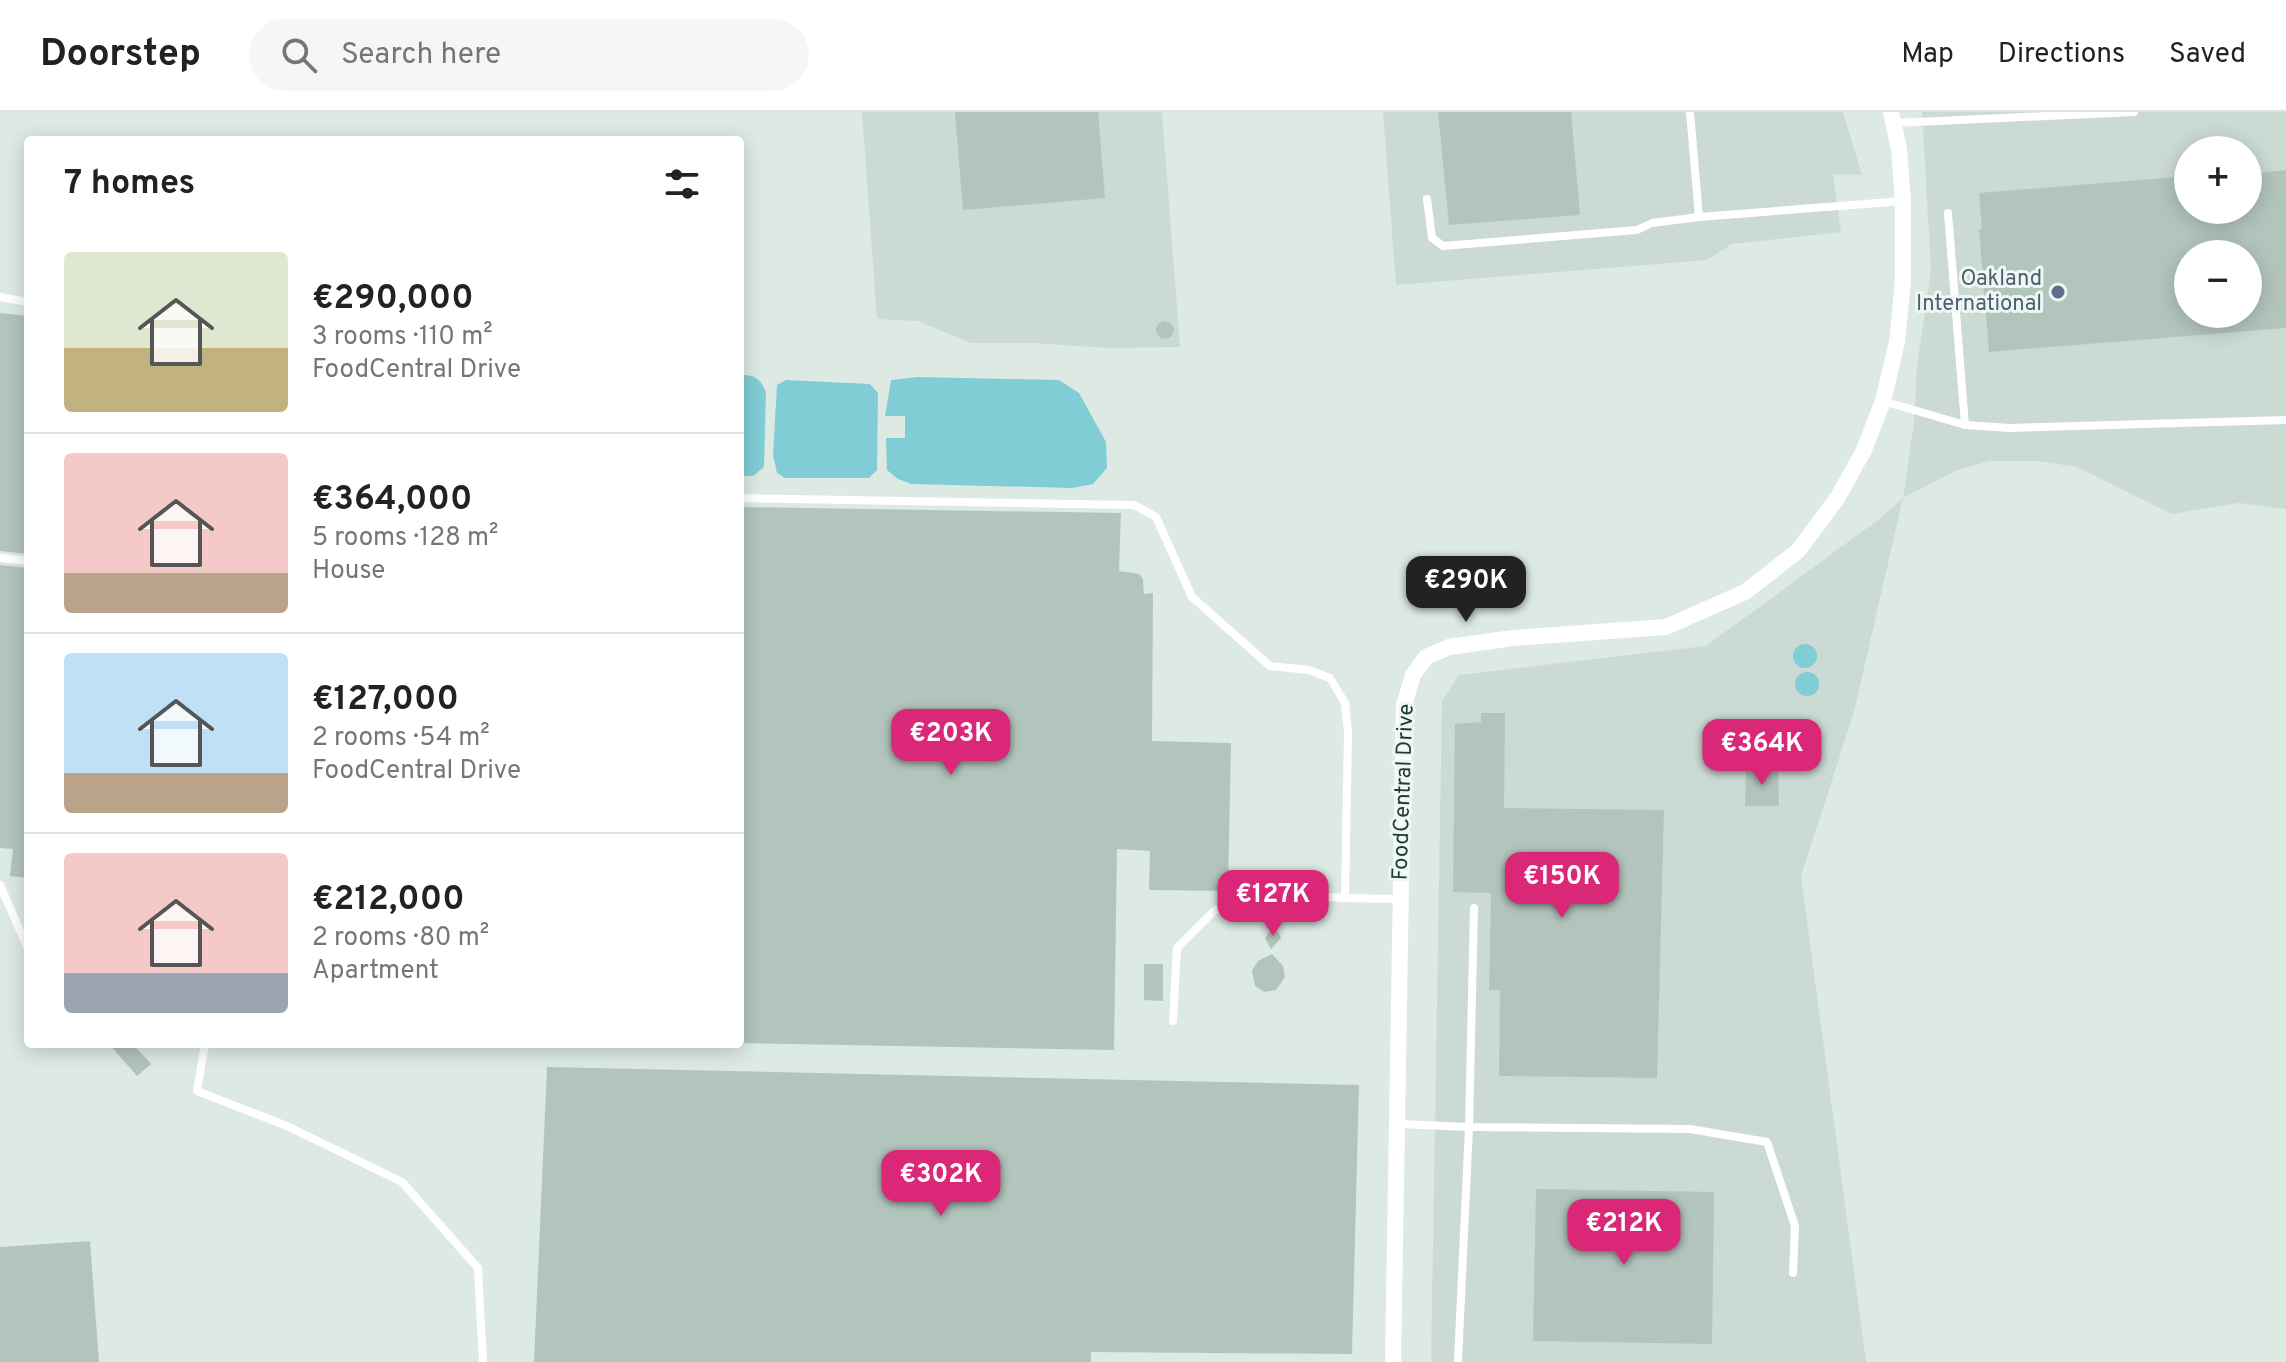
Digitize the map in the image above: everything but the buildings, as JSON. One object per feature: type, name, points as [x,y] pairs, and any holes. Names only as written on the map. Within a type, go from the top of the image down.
[{"type":"street","name":"FoodCentral Drive","points":[[1393,1362],[1404,705],[1413,675],[1426,657],[1449,647],[1666,627],[1745,592],[1798,551],[1838,497],[1864,450],[1883,401],[1897,342],[1903,280],[1903,201],[1892,117]]},
{"type":"lane","points":[[1690,112],[1699,217]]},
{"type":"lane","points":[[1941,121],[1953,112]]},
{"type":"lane","points":[[1892,117],[1941,121],[1989,116],[2134,112]]},
{"type":"lane","points":[[1427,199],[1432,238],[1443,246],[1637,230],[1652,223],[1699,217],[1903,201]]},
{"type":"lane","points":[[1948,213],[1965,425]]},
{"type":"lane","points":[[0,297],[24,301]]},
{"type":"lane","points":[[1883,401],[1965,425],[2010,428],[2286,420]]},
{"type":"lane","points":[[744,498],[1134,505],[1156,517],[1192,597],[1270,666],[1309,670],[1330,678],[1345,703],[1348,733],[1345,898]]},
{"type":"lane","points":[[0,558],[24,561]]},
{"type":"lane","points":[[0,885],[24,940]]},
{"type":"lane","points":[[1173,1021],[1177,948],[1215,910],[1286,894],[1400,899]]},
{"type":"lane","points":[[1458,1361],[1469,1127],[1474,908]]},
{"type":"lane","points":[[204,1048],[197,1091],[287,1126],[402,1182],[478,1268],[483,1362]]},
{"type":"lane","points":[[1397,1124],[1690,1129],[1767,1142],[1795,1226],[1793,1273]]},
{"type":"shaded area","points":[[862,112],[1162,112],[1180,347],[971,343],[918,321],[877,319]]},
{"type":"shaded area","points":[[1383,112],[1843,112],[1862,175],[1833,174],[1841,232],[1732,244],[1707,260],[1396,285]]},
{"type":"shaded area","name":"Oakland International","points":[[1922,112],[2286,112],[2286,509],[2239,503],[2172,514],[2077,467],[2038,461],[1989,461],[1955,471],[1903,498],[1931,270]]},
{"type":"shaded area","points":[[1903,498],[1854,712],[1801,876],[1866,1362],[1431,1362],[1442,701],[1459,675],[1706,646],[1878,520]]},
{"type":"water","points":[[744,375],[756,378],[766,392],[764,467],[753,476],[744,476]]},
{"type":"water","points":[[917,377],[1059,380],[1079,393],[1106,442],[1107,468],[1093,484],[1072,488],[911,484],[898,479],[887,470],[886,438],[905,438],[905,416],[885,416],[891,380]]},
{"type":"water","points":[[786,380],[870,384],[878,393],[877,470],[869,478],[785,478],[777,473],[773,455],[777,385]]},
{"type":"water","points":[[1805,644],[1813,648],[1817,656],[1813,664],[1805,668],[1797,664],[1793,656],[1797,648]]},
{"type":"water","points":[[1807,672],[1815,676],[1819,684],[1815,692],[1807,696],[1799,692],[1795,684],[1799,676]]},
{"type":"place","name":"Oakland International","points":[[2058,292]]}]
